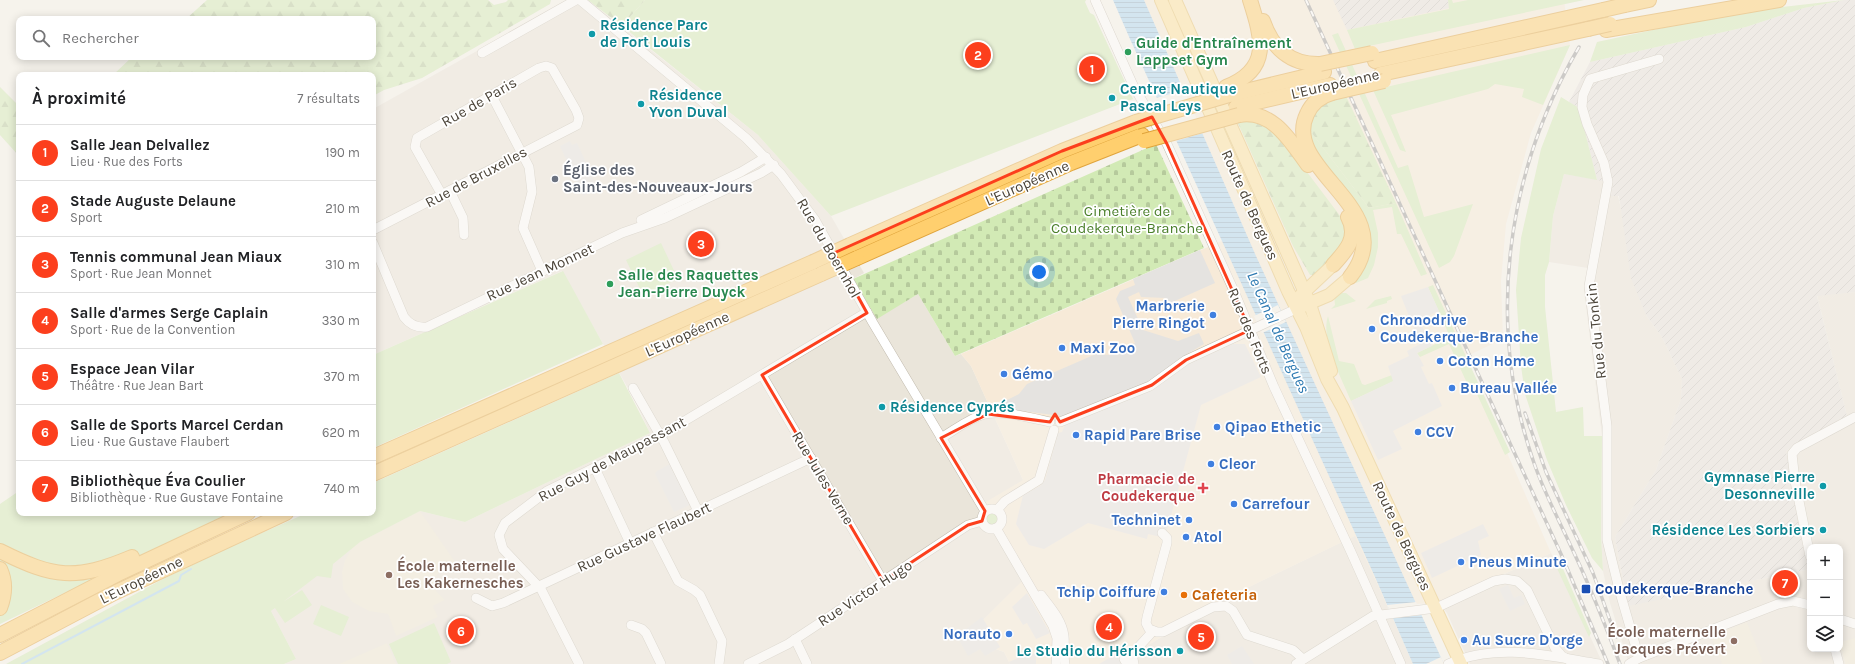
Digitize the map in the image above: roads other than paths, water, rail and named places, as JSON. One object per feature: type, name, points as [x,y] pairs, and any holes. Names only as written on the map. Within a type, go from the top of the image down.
[{"type":"highway","points":[[1227,91],[1255,65],[1259,55],[1260,36],[1250,0]]},
{"type":"highway","points":[[1256,0],[1266,30],[1276,46],[1283,53],[1300,62],[1322,68]]},
{"type":"highway","points":[[1626,3],[1649,0]]},
{"type":"highway","name":"L'Européenne","points":[[376,473],[856,258],[1104,150],[1237,111],[1478,53],[1608,27],[1718,0]]},
{"type":"highway","points":[[1608,27],[1779,0]]},
{"type":"highway","name":"L'Européenne","points":[[376,456],[1136,118],[1227,91],[1322,68],[1473,39],[1626,3]]},
{"type":"highway","points":[[1331,89],[1310,107],[1305,119],[1303,134],[1308,152],[1352,209],[1360,225],[1363,237],[1362,256],[1357,268],[1350,277]]},
{"type":"highway","points":[[1237,111],[1260,115],[1280,129],[1347,215],[1351,225],[1352,240],[1346,250],[1332,265]]},
{"type":"highway","name":"L'Européenne","points":[[0,636],[90,588],[241,516]]},
{"type":"highway","name":"L'Européenne","points":[[0,652],[114,593],[280,516]]},
{"type":"highway","points":[[0,551],[42,570],[59,574],[77,574],[98,570],[142,553],[191,539]]},
{"type":"highway","points":[[0,568],[4,586],[4,596],[0,608]]},
{"type":"highway","points":[[0,657],[16,643]]},
{"type":"main road","name":"Route de Bergues","points":[[1161,0],[1291,311],[1306,327],[1329,383],[1343,408],[1436,608],[1454,663]]},
{"type":"main road","name":"Route de Bergues","points":[[1175,0],[1310,304],[1343,408]]},
{"type":"main road","points":[[1291,311],[1304,291],[1332,265]]},
{"type":"main road","points":[[1291,311],[1332,294],[1350,277]]},
{"type":"street","points":[[482,53],[576,0]]},
{"type":"street","name":"Rue du Boernhol","points":[[580,0],[746,138],[774,165],[797,193],[815,220],[867,312],[985,511]]},
{"type":"street","name":"Rue des Forts","points":[[1095,0],[1135,90],[1167,144],[1234,291],[1254,328],[1274,387],[1384,614],[1401,664]]},
{"type":"street","name":"Rue du Tonkin","points":[[1635,661],[1607,540],[1607,426],[1589,286],[1608,182],[1604,163],[1585,120],[1581,102],[1590,79],[1659,59]]},
{"type":"street","name":"Rue de Paris","points":[[446,193],[416,150],[415,142],[419,136],[539,68],[546,66],[552,68],[576,110],[578,123]]},
{"type":"street","points":[[492,96],[529,167],[532,188],[530,204],[523,222],[523,230],[542,271]]},
{"type":"street","name":"Rue de Bruxelles","points":[[376,228],[522,152],[573,128],[578,123]]},
{"type":"street","name":"Rue Jean Monnet","points":[[622,233],[639,221],[741,172],[766,157]]},
{"type":"street","name":"Rue Jean Monnet","points":[[376,250],[391,282],[408,314],[414,322],[430,321],[459,310],[622,233],[665,218],[761,173],[774,165]]},
{"type":"street","points":[[446,193],[463,218],[464,235]]},
{"type":"street","points":[[1060,422],[1150,386],[1186,360],[1291,311]]},
{"type":"street","name":"Rue Guy de Maupassant","points":[[579,664],[539,586],[505,552],[500,541],[501,529],[509,519],[547,491],[661,435],[867,312]]},
{"type":"street","name":"Rue Jules Verne","points":[[762,375],[883,581]]},
{"type":"street","points":[[633,388],[661,435],[698,511]]},
{"type":"street","points":[[941,438],[974,419],[988,414],[1000,413],[1050,422],[1055,419],[1060,422]]},
{"type":"street","points":[[1808,544],[1795,481],[1792,457],[1793,452],[1855,417]]},
{"type":"street","points":[[1050,422],[1049,427],[1054,430]]},
{"type":"street","points":[[1054,430],[1060,428],[1060,422]]},
{"type":"street","points":[[997,510],[1005,501],[1039,480],[1054,430]]},
{"type":"street","name":"Rue Gustave Flaubert","points":[[476,598],[486,604],[495,605],[539,586],[811,458]]},
{"type":"street","points":[[595,468],[630,543]]},
{"type":"street","points":[[991,509],[997,510],[1001,514],[1002,520],[1000,525],[996,528],[988,528],[982,521],[982,515],[985,511],[991,509]]},
{"type":"street","name":"Rue Victor Hugo","points":[[748,664],[795,639],[968,525],[982,521]]},
{"type":"street","points":[[996,528],[1054,628],[1057,638],[1056,664]]},
{"type":"street","points":[[653,532],[678,582],[694,590],[700,595],[722,641],[719,664]]},
{"type":"street","points":[[1162,533],[1166,536],[1168,543],[1146,619],[1147,626],[1153,631],[1165,631],[1216,606],[1223,606],[1230,608],[1247,635],[1293,650],[1299,662],[1370,617],[1436,608],[1497,580],[1505,579],[1514,580],[1527,590],[1549,638],[1558,652],[1569,660]]},
{"type":"street","points":[[1019,567],[1052,609],[1060,622],[1063,634],[1065,664]]},
{"type":"street","points":[[1635,661],[1778,604],[1793,601],[1807,604]]},
{"type":"street","points":[[1843,620],[1855,624]]},
{"type":"street","points":[[631,625],[642,629],[646,633],[661,664]]},
{"type":"street","points":[[1134,664],[1132,654],[1153,631]]},
{"type":"street","points":[[1542,655],[1549,651],[1549,638]]},
{"type":"street","points":[[795,639],[807,664]]},
{"type":"street","points":[[1454,663],[1474,655],[1512,651],[1599,664]]},
{"type":"street","points":[[1835,652],[1836,663]]},
{"type":"water","name":"Le Canal de Bergues","points":[[1113,0],[1144,0],[1256,256],[1444,664],[1413,664]]},
{"type":"waterway","points":[[22,664],[179,581],[181,575],[191,569]]},
{"type":"railway","points":[[1306,0],[1561,554],[1608,664]]},
{"type":"railway","points":[[1579,47],[1554,95],[1534,145],[1520,197],[1511,250],[1507,303],[1510,357],[1519,410],[1538,475],[1587,582],[1620,664]]},
{"type":"railway","points":[[1525,413],[1546,472],[1593,573],[1616,637]]},
{"type":"place","name":"Résidence Parc de Fort Louis","points":[[592,34]]},
{"type":"place","name":"Guide d'Entraînement Lappset Gym","points":[[1128,52]]},
{"type":"place","name":"Stade Auguste Delaune","points":[[978,55]]},
{"type":"place","name":"Salle Jean Delvallez","points":[[1092,69]]},
{"type":"place","name":"Centre Nautique Pascal Leys","points":[[1112,98]]},
{"type":"place","name":"Résidence Yvon Duval","points":[[641,104]]},
{"type":"place","name":"Église des Saint-des-Nouveaux-Jours","points":[[555,179]]},
{"type":"place","name":"Tennis communal Jean Miaux","points":[[701,244]]},
{"type":"place","name":"Salle des Raquettes Jean-Pierre Duyck","points":[[610,284]]},
{"type":"place","name":"Marbrerie Pierre Ringot","points":[[1213,315]]},
{"type":"place","name":"Chronodrive Coudekerque-Branche","points":[[1372,329]]},
{"type":"place","name":"Maxi Zoo","points":[[1062,348]]},
{"type":"place","name":"Coton Home","points":[[1440,361]]},
{"type":"place","name":"Gémo","points":[[1004,374]]},
{"type":"place","name":"Bureau Vallée","points":[[1452,388]]},
{"type":"place","name":"Résidence Cyprés","points":[[882,407]]},
{"type":"place","name":"Qipao Ethetic","points":[[1217,427]]},
{"type":"place","name":"CCV","points":[[1418,432]]},
{"type":"place","name":"Rapid Pare Brise","points":[[1076,435]]},
{"type":"place","name":"Cleor","points":[[1211,464]]},
{"type":"place","name":"Gymnase Pierre Desonneville","points":[[1823,486]]},
{"type":"place","name":"Pharmacie de Coudekerque","points":[[1203,488]]},
{"type":"place","name":"Carrefour","points":[[1234,504]]},
{"type":"place","name":"Techninet","points":[[1189,520]]},
{"type":"place","name":"Résidence Les Sorbiers","points":[[1823,530]]},
{"type":"place","name":"Atol","points":[[1186,537]]},
{"type":"place","name":"Pneus Minute","points":[[1461,562]]},
{"type":"place","name":"École maternelle Les Kakernesches","points":[[389,575]]},
{"type":"place","name":"Bibliothèque Éva Coulier","points":[[1785,583]]},
{"type":"place","name":"Coudekerque-Branche","points":[[1586,589]]},
{"type":"place","name":"Tchip Coiffure","points":[[1164,592]]},
{"type":"place","name":"Cafeteria","points":[[1184,595]]},
{"type":"place","name":"Salle d'armes Serge Caplain","points":[[1109,627]]},
{"type":"place","name":"Salle de Sports Marcel Cerdan","points":[[461,631]]},
{"type":"place","name":"Norauto","points":[[1009,634]]},
{"type":"place","name":"Espace Jean Vilar","points":[[1201,637]]},
{"type":"place","name":"Au Sucre D'orge","points":[[1464,640]]},
{"type":"place","name":"École maternelle Jacques Prévert","points":[[1734,641]]},
{"type":"place","name":"Le Studio du Hérisson","points":[[1180,651]]},
{"type":"park label","name":"Cimetière de Coudekerque-Branche","points":[[1127,220]]}]
